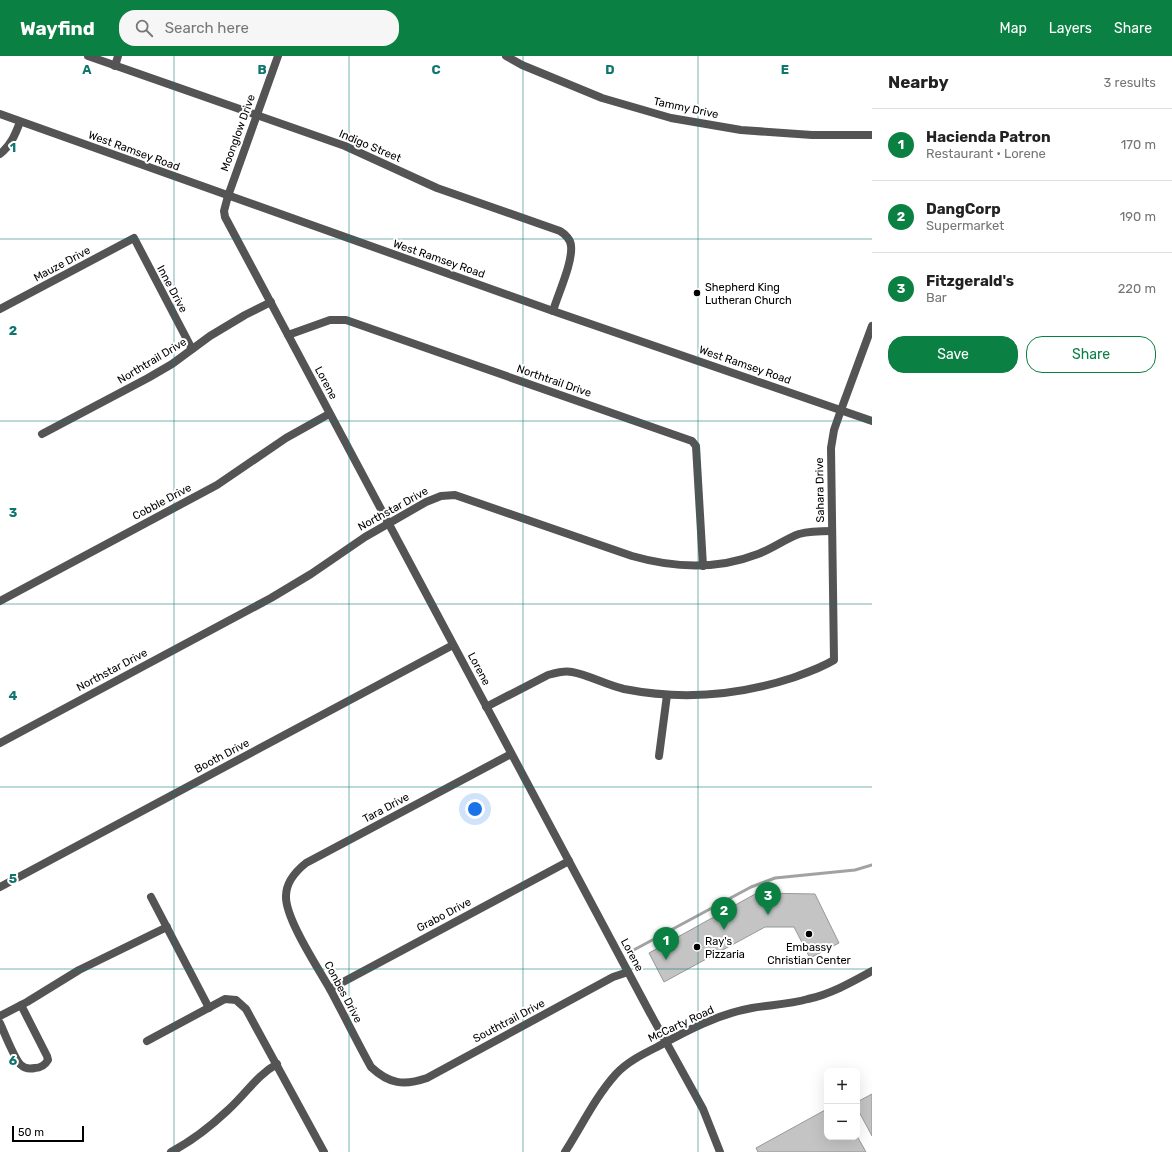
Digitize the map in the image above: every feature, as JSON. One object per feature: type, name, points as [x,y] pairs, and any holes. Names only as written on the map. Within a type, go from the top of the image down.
[{"type":"street","name":"Indigo Street","points":[[88,56],[351,148],[437,188],[560,231],[569,240],[571,246],[570,261],[553,311]]},
{"type":"street","points":[[115,66],[118,56]]},
{"type":"street","name":"Moonglow Drive","points":[[228,196],[278,56]]},
{"type":"street","name":"Tammy Drive","points":[[506,56],[522,65],[602,98],[671,118],[741,130],[812,135],[872,135]]},
{"type":"street","name":"West Ramsey Road","points":[[0,114],[553,311],[872,421]]},
{"type":"street","points":[[0,154],[9,146],[20,122]]},
{"type":"street","name":"Lorene","points":[[228,196],[224,211],[225,218],[628,972],[704,1109],[720,1152]]},
{"type":"street","name":"Mauze Drive","points":[[0,309],[134,238]]},
{"type":"street","name":"Inne Drive","points":[[134,238],[192,350]]},
{"type":"street","name":"Northtrail Drive","points":[[42,434],[148,378],[192,350],[210,336],[271,302]]},
{"type":"street","name":"Northtrail Drive","points":[[288,336],[330,320],[346,320],[692,441],[696,446],[703,566]]},
{"type":"street","name":"Sahara Drive","points":[[667,695],[710,695],[746,690],[768,685],[808,672],[827,665],[834,660],[830,448],[834,430],[872,326]]},
{"type":"street","name":"Cobble Drive","points":[[0,601],[217,485],[286,438],[329,414]]},
{"type":"street","name":"Northstar Drive","points":[[0,743],[271,598],[311,574],[365,536],[426,502],[441,496],[455,495],[653,562],[668,565],[703,566],[724,564],[759,554],[798,535],[811,532],[832,531]]},
{"type":"street","name":"Booth Drive","points":[[0,887],[453,645]]},
{"type":"street","points":[[486,707],[548,675],[557,672],[571,672],[618,688],[647,694],[667,695],[658,756]]},
{"type":"street","name":"Tara Drive","points":[[286,896],[287,886],[293,876],[306,863],[511,754]]},
{"type":"street","name":"Grabo Drive","points":[[330,989],[569,861]]},
{"type":"street","name":"Conbes Drive","points":[[286,896],[286,905],[297,930],[372,1067],[386,1079],[400,1083]]},
{"type":"street","points":[[151,897],[209,1008]]},
{"type":"street","points":[[0,1016],[79,970],[167,927]]},
{"type":"street","name":"McCarty Road","points":[[564,1152],[599,1097],[617,1073],[642,1054],[706,1022],[730,1013],[751,1008],[773,1006],[809,999],[827,994],[872,971]]},
{"type":"street","name":"Southtrail Drive","points":[[400,1083],[414,1083],[427,1078],[613,977],[628,972]]},
{"type":"street","points":[[147,1041],[225,999],[236,1000],[246,1009],[324,1152]]},
{"type":"street","points":[[0,1023],[19,1064],[26,1068],[34,1068],[41,1067],[45,1064],[48,1060],[47,1056],[21,1005]]},
{"type":"street","points":[[171,1152],[192,1140],[228,1110],[267,1069],[277,1064]]},
{"type":"building","points":[[757,893],[815,894],[839,943],[810,958],[794,927],[765,927],[664,982],[649,953]]},
{"type":"building","points":[[872,1094],[872,1136],[860,1114],[860,1100]]},
{"type":"building","points":[[824,1111],[824,1140],[859,1140],[866,1152],[758,1152],[756,1148]]},
{"type":"waterway","points":[[630,952],[751,887],[775,878],[855,870],[872,865]]},
{"type":"place","name":"Shepherd King Lutheran Church","points":[[697,293]]},
{"type":"place","name":"Fitzgerald's","points":[[768,915]]},
{"type":"place","name":"DangCorp","points":[[724,930]]},
{"type":"place","name":"Embassy Christian Center","points":[[809,934]]},
{"type":"place","name":"Ray's Pizzaria","points":[[697,947]]},
{"type":"place","name":"Hacienda Patron","points":[[666,960]]}]
